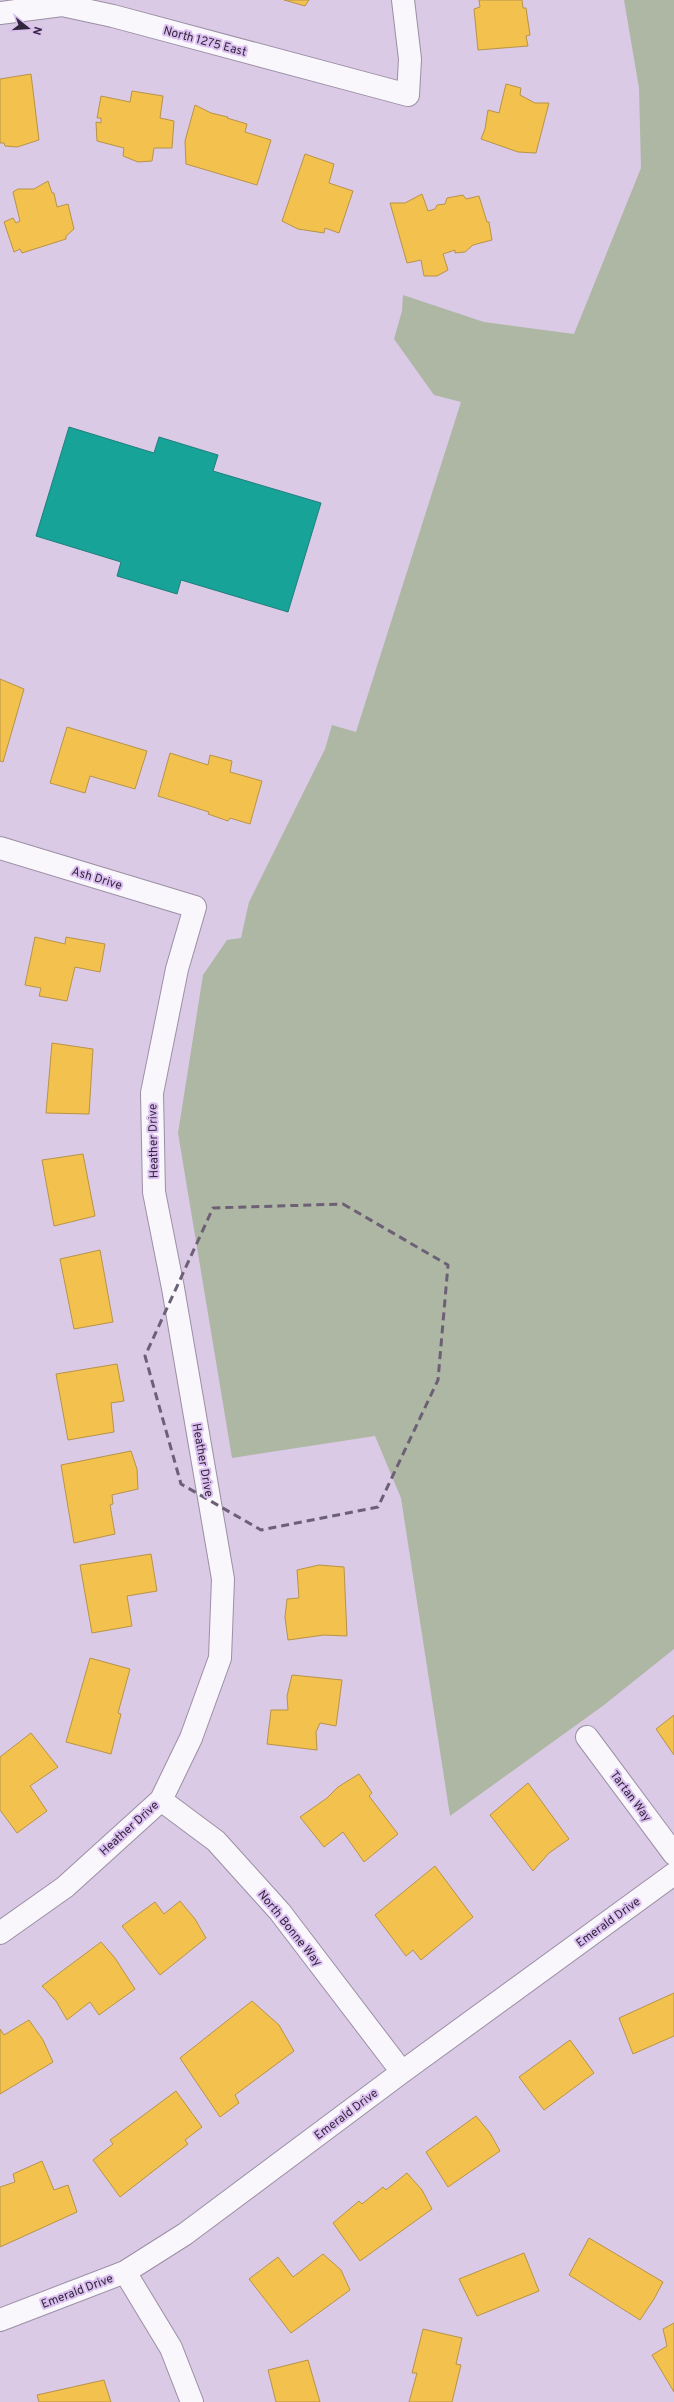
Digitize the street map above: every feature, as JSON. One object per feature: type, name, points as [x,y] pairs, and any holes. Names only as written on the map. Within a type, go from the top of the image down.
[{"type":"street","name":"North 1275 East","points":[[0,14],[62,5],[113,16],[408,95],[410,59],[403,0]]},
{"type":"street","name":"Ash Drive","points":[[0,848],[195,907]]},
{"type":"street","name":"Heather Drive","points":[[0,1933],[65,1887],[161,1800],[191,1738],[220,1658],[223,1587],[176,1304],[154,1192],[152,1093],[177,969],[195,907]]},
{"type":"street","name":"Tartan Way","points":[[587,1737],[674,1854]]},
{"type":"street","name":"North Bonne Way","points":[[161,1800],[222,1847],[280,1912],[402,2072]]},
{"type":"street","name":"Emerald Drive","points":[[0,2320],[125,2272],[185,2234],[402,2072],[674,1874]]},
{"type":"street","points":[[125,2272],[170,2348],[192,2402]]},
{"type":"highlighted area","points":[[343,1204],[448,1265],[438,1380],[378,1507],[261,1530],[181,1484],[145,1356],[213,1208]]},
{"type":"green space","points":[[624,0],[674,0],[674,1649],[604,1705],[450,1816],[401,1498],[375,1436],[232,1458],[178,1133],[203,975],[227,940],[241,938],[249,902],[325,749],[332,725],[356,732],[461,402],[434,395],[394,339],[402,311],[403,295],[484,322],[574,334],[641,168],[639,88]]},
{"type":"building: Homes","points":[[284,0],[309,0],[305,6]]},
{"type":"building: Homes","points":[[479,0],[522,0],[523,8],[526,8],[530,35],[526,36],[528,46],[478,50],[474,9],[480,7]]},
{"type":"building: Homes","points":[[31,74],[39,140],[17,147],[5,146],[4,143],[0,143],[0,79]]},
{"type":"building: Homes","points":[[506,84],[521,88],[520,95],[535,103],[549,103],[536,153],[518,152],[481,139],[485,129],[488,110],[499,113]]},
{"type":"building: Homes","points":[[132,91],[163,96],[160,118],[174,121],[172,148],[154,148],[152,161],[138,162],[123,156],[124,148],[97,141],[96,122],[101,123],[101,118],[97,118],[101,96],[130,102]]},
{"type":"building: Homes","points":[[195,105],[211,113],[247,124],[245,132],[271,140],[257,185],[186,164],[185,141]]},
{"type":"building: Homes","points":[[305,154],[334,164],[329,183],[353,191],[339,233],[325,228],[324,233],[298,229],[282,221]]},
{"type":"building: Homes","points":[[48,181],[52,193],[54,193],[57,207],[68,204],[74,229],[66,236],[66,239],[22,253],[20,249],[14,252],[4,222],[13,218],[16,223],[20,221],[13,192],[18,189],[34,189]]},
{"type":"building: Homes","points":[[422,194],[428,211],[435,209],[437,205],[445,204],[447,198],[463,195],[466,199],[479,196],[487,222],[489,222],[492,240],[473,245],[465,252],[455,253],[455,250],[443,254],[448,270],[437,276],[424,276],[421,260],[407,263],[390,203],[405,203]]},
{"type":"building: Homes","points":[[0,679],[24,689],[3,762],[0,761]]},
{"type":"building: Homes","points":[[67,727],[147,751],[135,789],[90,776],[85,793],[50,783]]},
{"type":"building: Homes","points":[[170,753],[208,765],[210,755],[232,761],[230,772],[262,781],[250,824],[230,818],[228,821],[208,814],[209,812],[158,796]]},
{"type":"building: Homes","points":[[35,937],[65,944],[66,937],[105,944],[100,972],[75,967],[67,1001],[39,996],[41,988],[25,985]]},
{"type":"building: Homes","points":[[52,1043],[93,1049],[89,1114],[46,1113]]},
{"type":"building: Homes","points":[[83,1154],[95,1216],[54,1226],[42,1160]]},
{"type":"building: Homes","points":[[100,1250],[113,1322],[74,1329],[60,1259]]},
{"type":"building: Homes","points":[[117,1364],[124,1401],[111,1403],[114,1432],[68,1440],[56,1374]]},
{"type":"building: Homes","points":[[131,1451],[137,1469],[138,1489],[112,1495],[113,1504],[110,1505],[115,1534],[74,1543],[61,1465]]},
{"type":"building: Homes","points":[[151,1554],[157,1591],[127,1596],[132,1626],[92,1633],[80,1565]]},
{"type":"building: Homes","points":[[319,1565],[344,1567],[347,1636],[324,1635],[288,1640],[285,1617],[287,1599],[299,1598],[297,1570]]},
{"type":"building: Homes","points":[[90,1658],[130,1669],[118,1713],[121,1714],[111,1754],[66,1742]]},
{"type":"building: Homes","points":[[292,1675],[342,1680],[336,1726],[320,1723],[316,1732],[317,1750],[267,1744],[271,1710],[288,1710],[287,1696]]},
{"type":"building: Homes","points":[[674,1715],[674,1755],[656,1729]]},
{"type":"building: Homes","points":[[31,1733],[58,1767],[30,1786],[47,1811],[17,1833],[0,1810],[0,1757]]},
{"type":"building: Homes","points":[[359,1774],[372,1793],[369,1796],[398,1834],[364,1862],[343,1832],[324,1847],[300,1817],[327,1798],[338,1787]]},
{"type":"building: Homes","points":[[528,1783],[569,1839],[549,1853],[533,1871],[490,1815]]},
{"type":"building: Homes","points":[[435,1866],[473,1917],[421,1960],[413,1950],[406,1956],[375,1915]]},
{"type":"building: Homes","points":[[180,1901],[195,1919],[206,1938],[160,1975],[122,1926],[155,1902],[164,1914]]},
{"type":"building: Homes","points":[[101,1942],[115,1958],[135,1989],[99,2015],[90,2002],[67,2020],[56,2001],[42,1986]]},
{"type":"building: Homes","points":[[674,1993],[674,2036],[633,2054],[619,2018]]},
{"type":"building: Homes","points":[[252,2001],[279,2025],[294,2051],[235,2095],[239,2103],[220,2117],[180,2058]]},
{"type":"building: Homes","points":[[29,2020],[43,2040],[53,2062],[0,2094],[0,2029],[4,2035]]},
{"type":"building: Homes","points":[[570,2040],[594,2073],[544,2110],[519,2077]]},
{"type":"building: Homes","points":[[176,2091],[202,2127],[185,2140],[188,2144],[120,2197],[93,2160],[113,2144],[110,2140]]},
{"type":"building: Homes","points":[[476,2116],[490,2133],[500,2151],[448,2187],[426,2152]]},
{"type":"building: Homes","points":[[42,2161],[54,2190],[68,2185],[77,2212],[0,2247],[0,2187],[15,2182],[13,2174]]},
{"type":"building: Homes","points":[[407,2173],[422,2190],[432,2209],[360,2261],[333,2223],[359,2201],[362,2204],[383,2187],[386,2190]]},
{"type":"building: Homes","points":[[589,2238],[663,2282],[640,2320],[569,2275]]},
{"type":"building: Homes","points":[[524,2253],[539,2291],[477,2316],[459,2279]]},
{"type":"building: Homes","points":[[323,2254],[341,2270],[350,2290],[291,2333],[249,2279],[278,2257],[293,2277]]},
{"type":"building: Homes","points":[[674,2323],[674,2392],[652,2355],[667,2346],[663,2329]]},
{"type":"building: Homes","points":[[423,2329],[462,2338],[456,2364],[461,2365],[452,2402],[409,2402],[417,2373],[412,2373]]},
{"type":"building: Homes","points":[[308,2360],[320,2402],[276,2402],[268,2370]]},
{"type":"building: Homes","points":[[104,2380],[111,2402],[39,2402],[37,2395]]},
{"type":"building: Public","points":[[69,427],[154,453],[159,437],[218,455],[213,471],[321,503],[288,612],[181,580],[177,594],[117,576],[121,562],[36,536]]}]
